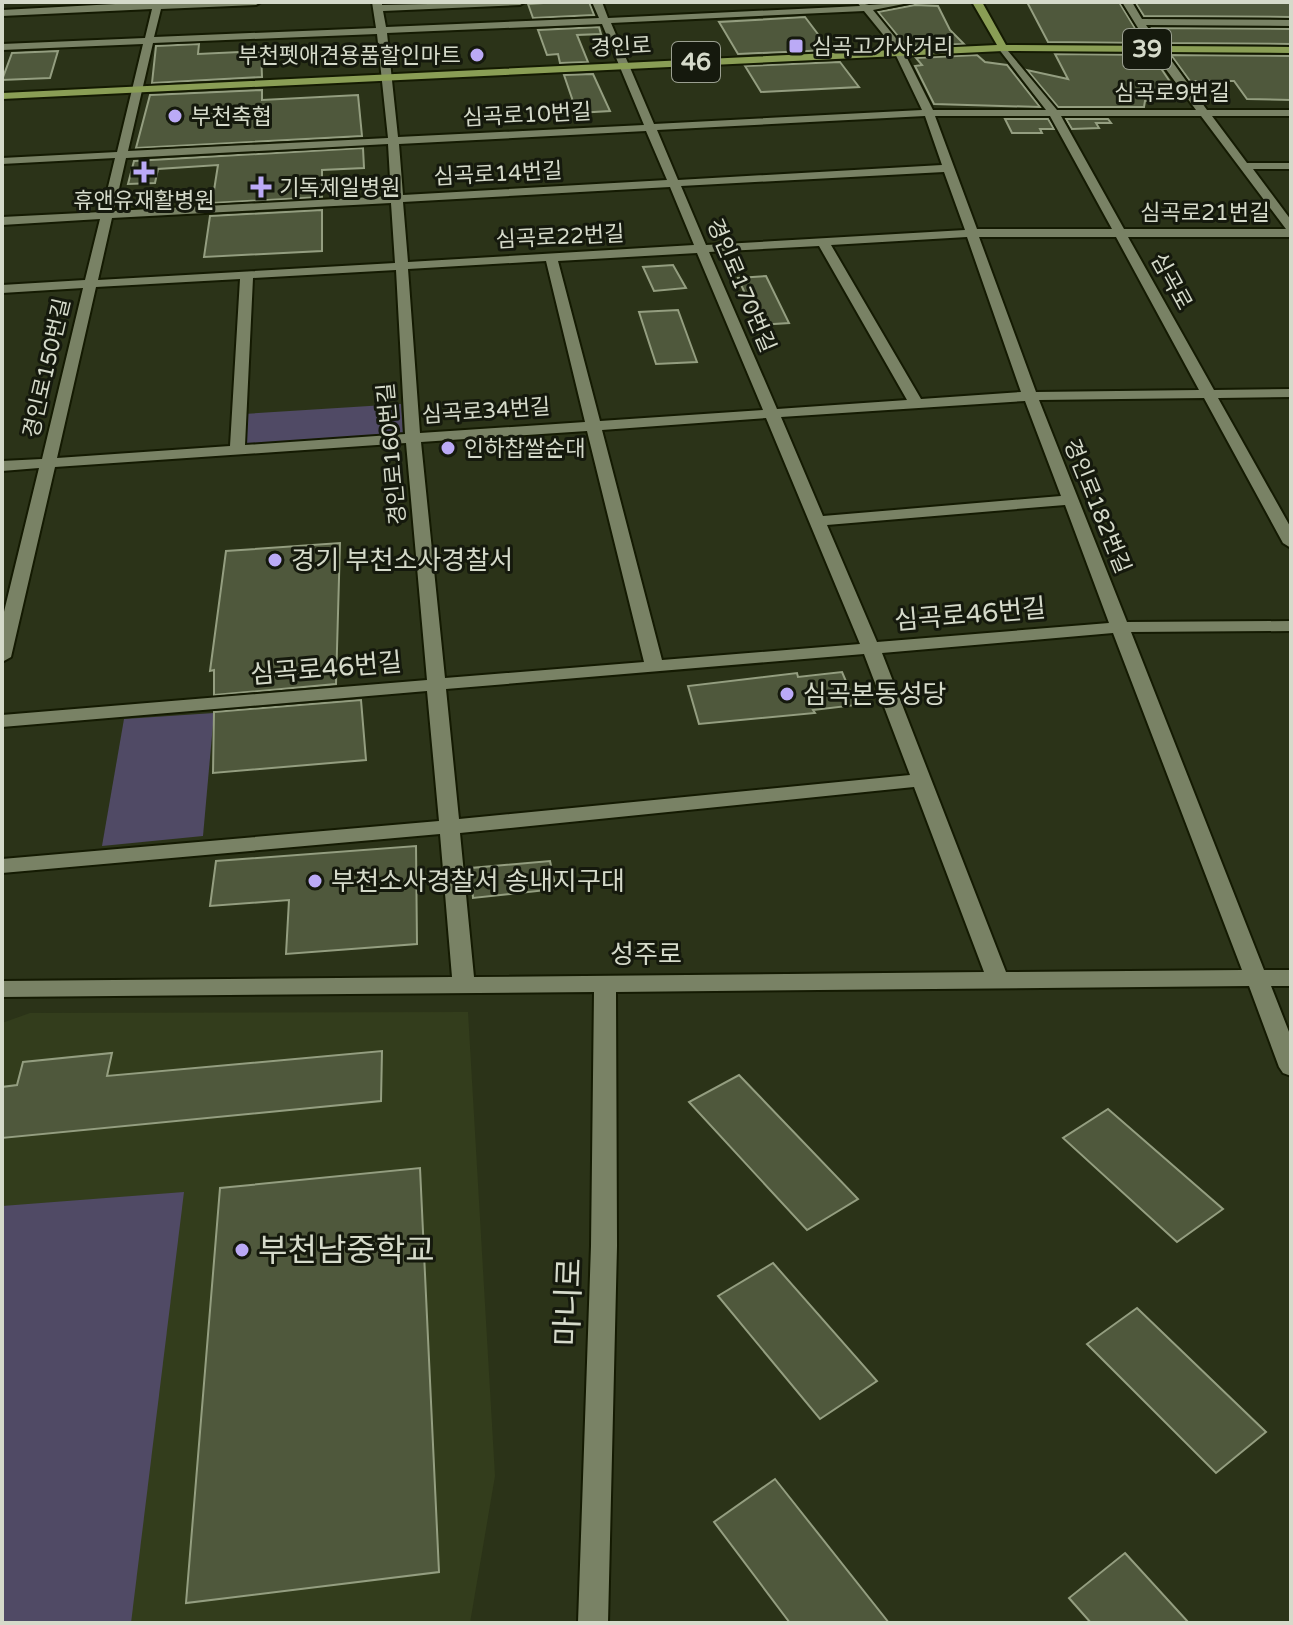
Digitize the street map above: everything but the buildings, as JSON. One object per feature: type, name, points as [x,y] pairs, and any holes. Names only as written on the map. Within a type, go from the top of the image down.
[{"type":"main road","points":[[977,2],[1003,48]]},
{"type":"main road","name":"경인로","points":[[2,96],[1003,48],[1291,50]]},
{"type":"street","points":[[2,13],[60,6],[256,2]]},
{"type":"street","points":[[377,5],[520,2]]},
{"type":"street","name":"경인로170번길","points":[[597,2],[871,648],[998,980]]},
{"type":"street","points":[[2,47],[606,21],[909,2]]},
{"type":"street","points":[[1127,2],[1156,49],[1291,230]]},
{"type":"street","name":"경인로150번길","points":[[2,657],[158,4]]},
{"type":"street","name":"경인로160번길","points":[[377,5],[389,77],[413,437],[464,984]]},
{"type":"street","name":"경인로182번길","points":[[865,5],[894,42],[929,113],[1030,396],[1291,1067]]},
{"type":"street","points":[[1142,22],[1291,23]]},
{"type":"street","name":"심곡로","points":[[1003,48],[1054,113],[1291,543]]},
{"type":"street","name":"심곡로10번길","points":[[2,161],[929,113],[1054,113]]},
{"type":"street","name":"심곡로9번길","points":[[1054,113],[1291,113]]},
{"type":"street","points":[[1246,166],[1291,166]]},
{"type":"street","name":"심곡로14번길","points":[[2,221],[949,168]]},
{"type":"street","name":"심곡로21번길","points":[[1120,232],[1291,230]]},
{"type":"street","name":"심곡로22번길","points":[[2,289],[972,233],[1120,232]]},
{"type":"street","points":[[823,241],[917,404]]},
{"type":"street","name":"심곡로34번길","points":[[551,257],[595,425]]},
{"type":"street","points":[[237,449],[247,275]]},
{"type":"street","name":"심곡로34번길","points":[[2,466],[1030,396],[1291,393]]},
{"type":"street","points":[[595,425],[654,666]]},
{"type":"street","points":[[818,521],[1072,500]]},
{"type":"street","name":"심곡로46번길","points":[[2,721],[1122,627],[1291,626]]},
{"type":"street","points":[[2,866],[449,827],[922,780]]},
{"type":"street","name":"성주로","points":[[2,989],[1291,978]]},
{"type":"street","name":"마니로","points":[[593,1623],[604,1246],[605,982]]},
{"type":"shaded area","points":[[401,404],[403,435],[243,445],[244,414]]},
{"type":"shaded area","points":[[214,713],[203,836],[102,846],[124,719]]},
{"type":"shaded area","name":"부천남중학교","points":[[468,1012],[495,1476],[470,1623],[2,1623],[2,1023],[30,1013]]},
{"type":"shaded area","points":[[184,1192],[131,1623],[2,1623],[2,1206]]},
{"type":"place","name":"심곡고가사거리","points":[[796,46]]},
{"type":"place","name":"부천펫애견용품할인마트","points":[[477,55]]},
{"type":"place","name":"부천축협","points":[[175,116]]},
{"type":"place","name":"휴앤유재활병원","points":[[144,172]]},
{"type":"place","name":"기독제일병원","points":[[261,187]]},
{"type":"place","name":"인하찹쌀순대","points":[[448,448]]},
{"type":"place","name":"경기 부천소사경찰서","points":[[275,560]]},
{"type":"place","name":"심곡본동성당","points":[[787,694]]},
{"type":"place","name":"부천소사경찰서 송내지구대","points":[[315,881]]},
{"type":"place","name":"부천남중학교","points":[[242,1250]]}]
